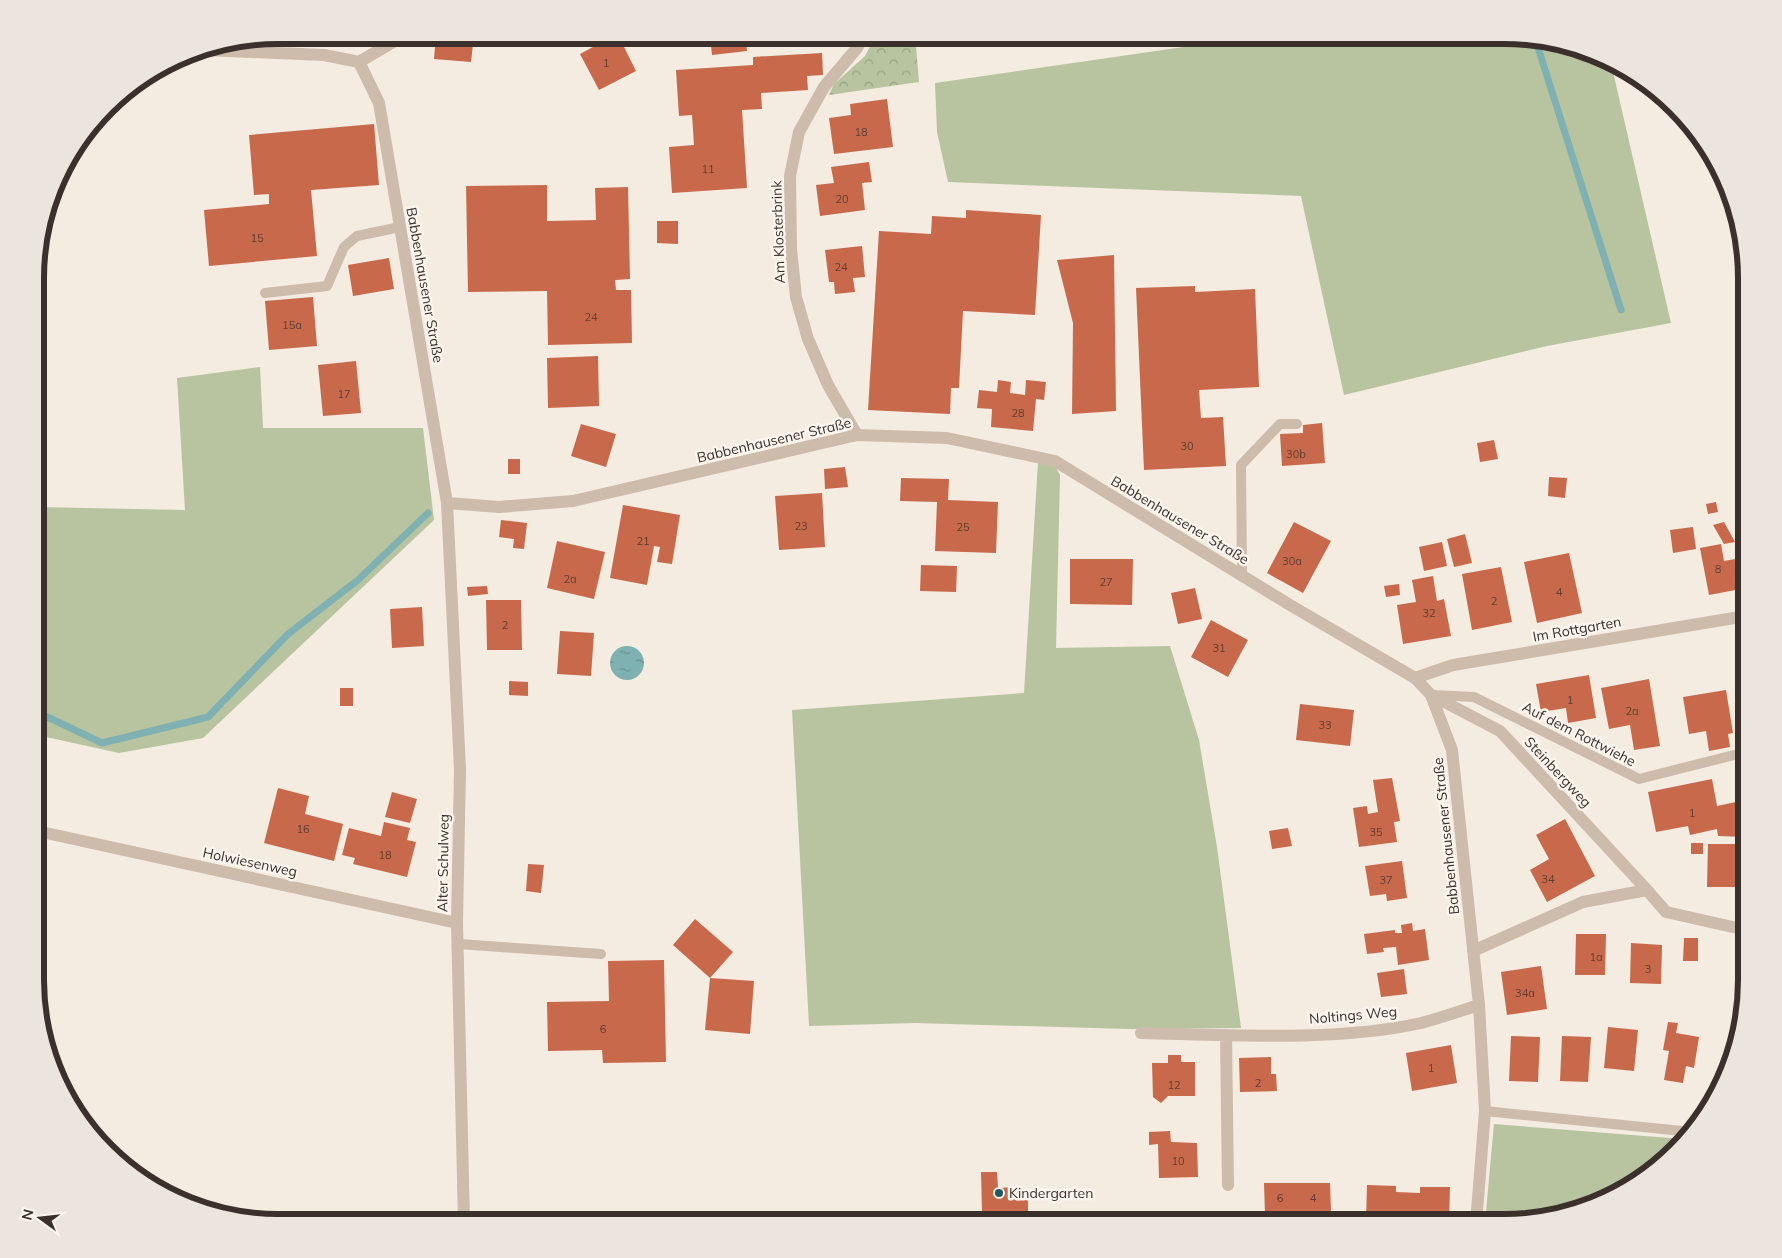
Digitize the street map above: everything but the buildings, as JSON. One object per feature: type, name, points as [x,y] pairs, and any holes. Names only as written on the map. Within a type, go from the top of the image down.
[{"type":"street","points":[[222,51],[324,55],[359,62],[390,44]]},
{"type":"street","name":"Am Klosterbrink","points":[[857,435],[828,385],[808,339],[796,297],[791,249],[790,176],[799,132],[824,87],[859,44]]},
{"type":"street","name":"Babbenhausener Straße","points":[[359,62],[379,103],[447,503],[499,507],[573,500],[857,435],[947,438],[1055,461],[1415,678],[1431,695],[1452,750],[1479,1005],[1485,1111],[1477,1214]]},
{"type":"street","name":"Alter Schulweg","points":[[447,503],[460,769],[457,923],[464,1214]]},
{"type":"street","name":"Im Rottgarten","points":[[1415,678],[1453,665],[1738,617]]},
{"type":"street","name":"Steinbergweg","points":[[1431,695],[1500,731],[1666,912],[1738,928]]},
{"type":"street","name":"Holwiesenweg","points":[[44,833],[457,923]]},
{"type":"street","points":[[1473,951],[1583,902],[1647,890]]},
{"type":"street","name":"Noltings Weg","points":[[1141,1033],[1226,1035],[1345,1033],[1421,1023],[1479,1005]]},
{"type":"street","points":[[1226,1035],[1228,1185]]},
{"type":"lane","points":[[265,293],[326,286],[344,247],[357,236],[400,228]]},
{"type":"lane","points":[[1242,575],[1241,465],[1280,424],[1297,424]]},
{"type":"lane","name":"Auf dem Rottwiehe","points":[[1431,695],[1474,697],[1639,779],[1738,754]]},
{"type":"lane","points":[[458,944],[601,954]]},
{"type":"lane","points":[[1485,1111],[1683,1131]]},
{"type":"green space","points":[[871,44],[916,44],[919,82],[829,95],[834,84],[865,56]]},
{"type":"green space","points":[[1204,44],[1519,44],[1550,48],[1579,56],[1613,71],[1671,323],[1547,346],[1344,395],[1301,196],[948,182],[937,132],[935,83]]},
{"type":"green space","points":[[260,367],[263,428],[423,428],[434,520],[203,738],[119,753],[44,737],[44,507],[185,510],[177,378]]},
{"type":"green space","points":[[1038,462],[1055,466],[1060,475],[1056,648],[1170,646],[1199,740],[1217,847],[1241,1028],[1129,1029],[915,1023],[809,1026],[792,710],[1024,693]]},
{"type":"green space","points":[[1494,1124],[1677,1139],[1659,1156],[1634,1175],[1608,1190],[1579,1202],[1535,1212],[1486,1214]]},
{"type":"water","points":[[627,646],[639,651],[644,663],[639,675],[627,680],[615,675],[610,663],[615,651]]},
{"type":"waterway","points":[[1538,46],[1621,310]]},
{"type":"waterway","points":[[44,715],[102,743],[208,717],[288,634],[358,580],[428,513]]},
{"type":"place","name":"Kindergarten","points":[[999,1193]]}]
